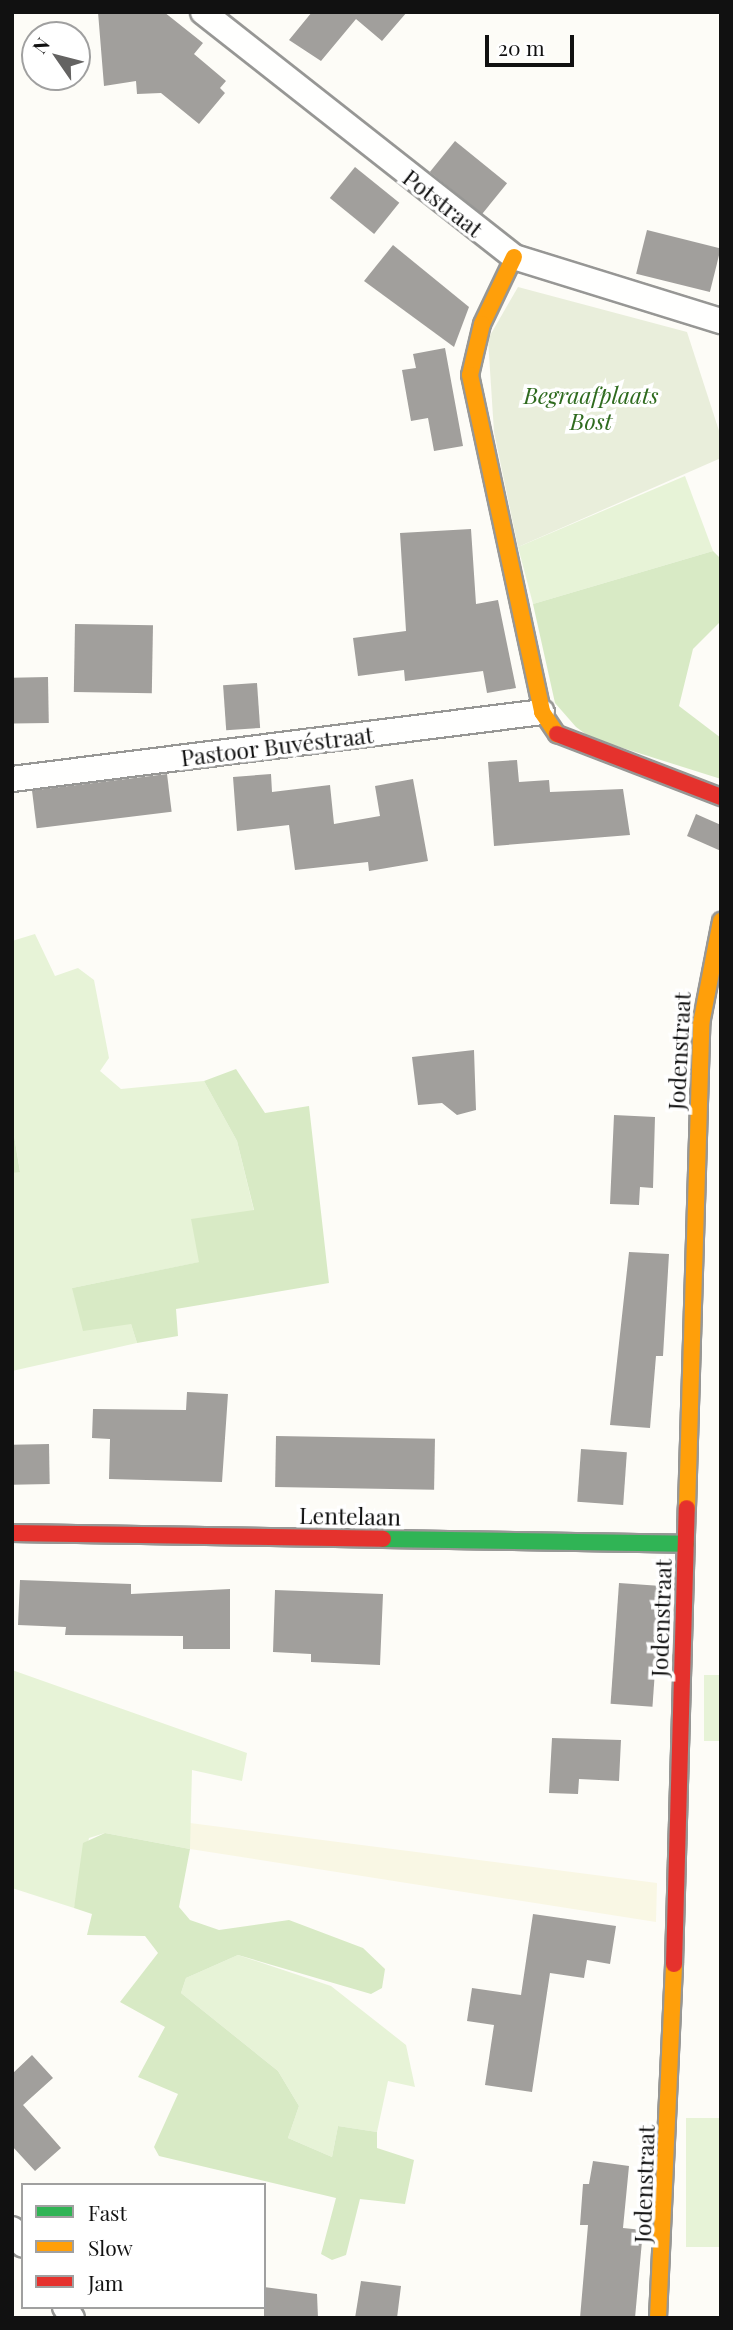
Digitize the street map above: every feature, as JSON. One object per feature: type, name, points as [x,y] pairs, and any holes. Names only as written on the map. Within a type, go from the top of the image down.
[{"type":"street","name":"Potstraat","points":[[203,12],[514,257],[721,321]]},
{"type":"street","points":[[514,257],[482,324],[470,375],[542,712],[576,746],[721,797]]},
{"type":"street","name":"Pastoor Buvéstraat","points":[[12,779],[542,712]]},
{"type":"street","name":"Jodenstraat","points":[[657,2318],[666,2237],[701,1024],[721,921]]},
{"type":"street","name":"Lentelaan","points":[[12,1533],[686,1544]]},
{"type":"shaded area","points":[[190,1823],[657,1883],[656,1922],[190,1849]]},
{"type":"green space","name":"Begraafplaats Bost","points":[[518,287],[687,332],[721,437],[721,458],[518,547],[494,432],[488,339]]},
{"type":"green space","points":[[685,476],[713,551],[533,604],[518,547]]},
{"type":"green space","points":[[713,551],[721,559],[721,621],[693,649],[679,706],[721,738],[721,779],[591,738],[576,727],[555,703],[533,604]]},
{"type":"green space","points":[[35,934],[55,976],[78,968],[94,980],[109,1058],[100,1071],[121,1089],[204,1081],[237,1141],[254,1211],[200,1262],[72,1288],[131,1324],[137,1343],[12,1371],[12,1173],[20,1171],[12,1123],[12,941]]},
{"type":"green space","points":[[236,1069],[265,1113],[309,1106],[329,1283],[176,1309],[178,1336],[137,1343],[131,1324],[83,1331],[72,1288],[199,1262],[191,1219],[254,1210],[237,1141],[204,1081]]},
{"type":"green space","points":[[12,1123],[20,1172],[12,1173]]},
{"type":"green space","points":[[12,1670],[247,1753],[242,1781],[192,1770],[190,1849],[105,1833],[89,1838],[74,1908],[12,1888]]},
{"type":"green space","points":[[704,1675],[721,1675],[721,1741],[704,1741]]},
{"type":"green space","points":[[105,1833],[190,1849],[179,1907],[190,1920],[219,1930],[289,1920],[363,1948],[385,1969],[382,1988],[371,1994],[238,1955],[186,1978],[181,1993],[278,2071],[299,2106],[288,2138],[332,2157],[338,2126],[377,2132],[377,2148],[414,2160],[405,2204],[360,2199],[346,2255],[332,2260],[321,2254],[336,2198],[159,2156],[154,2147],[178,2094],[138,2077],[165,2027],[120,2002],[158,1953],[145,1936],[87,1935],[92,1914],[74,1908],[83,1843]]},
{"type":"green space","points":[[238,1955],[331,1986],[406,2045],[415,2087],[388,2081],[377,2132],[338,2126],[332,2157],[288,2138],[299,2106],[278,2071],[181,1993],[186,1978]]},
{"type":"green space","points":[[686,2118],[721,2118],[721,2247],[686,2247]]},
{"type":"building","points":[[98,12],[164,12],[203,43],[194,54],[226,81],[220,88],[225,93],[199,124],[161,93],[137,94],[136,81],[104,86]]},
{"type":"building","points":[[312,12],[407,12],[382,41],[356,19],[321,61],[289,40]]},
{"type":"building","points":[[455,141],[507,183],[482,214],[430,172]]},
{"type":"building","points":[[355,167],[399,203],[374,234],[330,198]]},
{"type":"building","points":[[647,230],[721,248],[710,292],[636,274]]},
{"type":"building","points":[[393,245],[469,307],[454,347],[364,281]]},
{"type":"building","points":[[445,348],[463,446],[434,451],[428,418],[411,421],[402,370],[416,368],[413,354]]},
{"type":"building","points":[[471,529],[476,604],[498,600],[516,688],[487,693],[483,671],[405,681],[404,670],[358,676],[353,638],[406,631],[400,533]]},
{"type":"building","points":[[75,624],[153,625],[152,693],[74,692]]},
{"type":"building","points":[[48,677],[49,723],[13,724],[12,678]]},
{"type":"building","points":[[257,683],[260,728],[226,730],[223,685]]},
{"type":"building","points":[[517,760],[519,782],[549,780],[550,792],[623,789],[630,835],[494,846],[488,762]]},
{"type":"building","points":[[167,774],[172,812],[37,828],[32,791]]},
{"type":"building","points":[[271,774],[272,792],[330,785],[334,824],[380,816],[375,786],[413,779],[428,861],[369,871],[368,862],[295,870],[289,825],[237,831],[233,777]]},
{"type":"building","points":[[696,814],[721,825],[721,851],[687,836]]},
{"type":"building","points":[[474,1050],[476,1110],[457,1115],[442,1103],[418,1105],[412,1057]]},
{"type":"building","points":[[614,1115],[655,1117],[653,1188],[640,1187],[639,1205],[610,1204]]},
{"type":"building","points":[[629,1252],[669,1254],[663,1356],[656,1356],[650,1428],[610,1425]]},
{"type":"building","points":[[187,1392],[228,1394],[222,1482],[109,1479],[110,1439],[92,1438],[93,1409],[186,1410]]},
{"type":"building","points":[[276,1436],[435,1439],[434,1490],[275,1487]]},
{"type":"building","points":[[49,1444],[50,1484],[13,1485],[12,1445]]},
{"type":"building","points":[[581,1449],[627,1452],[623,1505],[577,1502]]},
{"type":"building","points":[[20,1580],[131,1584],[131,1594],[230,1589],[230,1649],[183,1649],[183,1636],[65,1635],[66,1627],[18,1625]]},
{"type":"building","points":[[619,1583],[661,1586],[652,1707],[611,1704]]},
{"type":"building","points":[[275,1590],[383,1594],[380,1665],[311,1662],[311,1654],[273,1652]]},
{"type":"building","points":[[552,1738],[621,1740],[619,1781],[579,1779],[578,1794],[549,1793]]},
{"type":"building","points":[[533,1914],[616,1926],[610,1964],[587,1960],[584,1978],[550,1973],[532,2092],[485,2085],[494,2025],[467,2021],[472,1988],[521,1995]]},
{"type":"building","points":[[32,2055],[53,2078],[23,2105],[61,2148],[35,2171],[12,2146],[12,2074]]},
{"type":"building","points":[[593,2161],[629,2166],[623,2228],[643,2230],[635,2318],[580,2318],[588,2225],[580,2225],[583,2184],[589,2184]]},
{"type":"building","points":[[361,2281],[401,2286],[397,2318],[355,2318]]},
{"type":"building","points":[[266,2287],[317,2294],[318,2318],[264,2318]]},
{"type":"traffic: fast","points":[[383,1539],[686,1544]]},
{"type":"traffic: slow","points":[[514,257],[482,324],[470,375],[542,712],[557,734]]},
{"type":"traffic: slow","points":[[687,1508],[701,1024],[721,921]]},
{"type":"traffic: slow","points":[[658,2318],[674,1964]]},
{"type":"traffic: jam","points":[[557,734],[721,797]]},
{"type":"traffic: jam","points":[[674,1964],[687,1508]]},
{"type":"traffic: jam","points":[[12,1533],[383,1539]]}]
